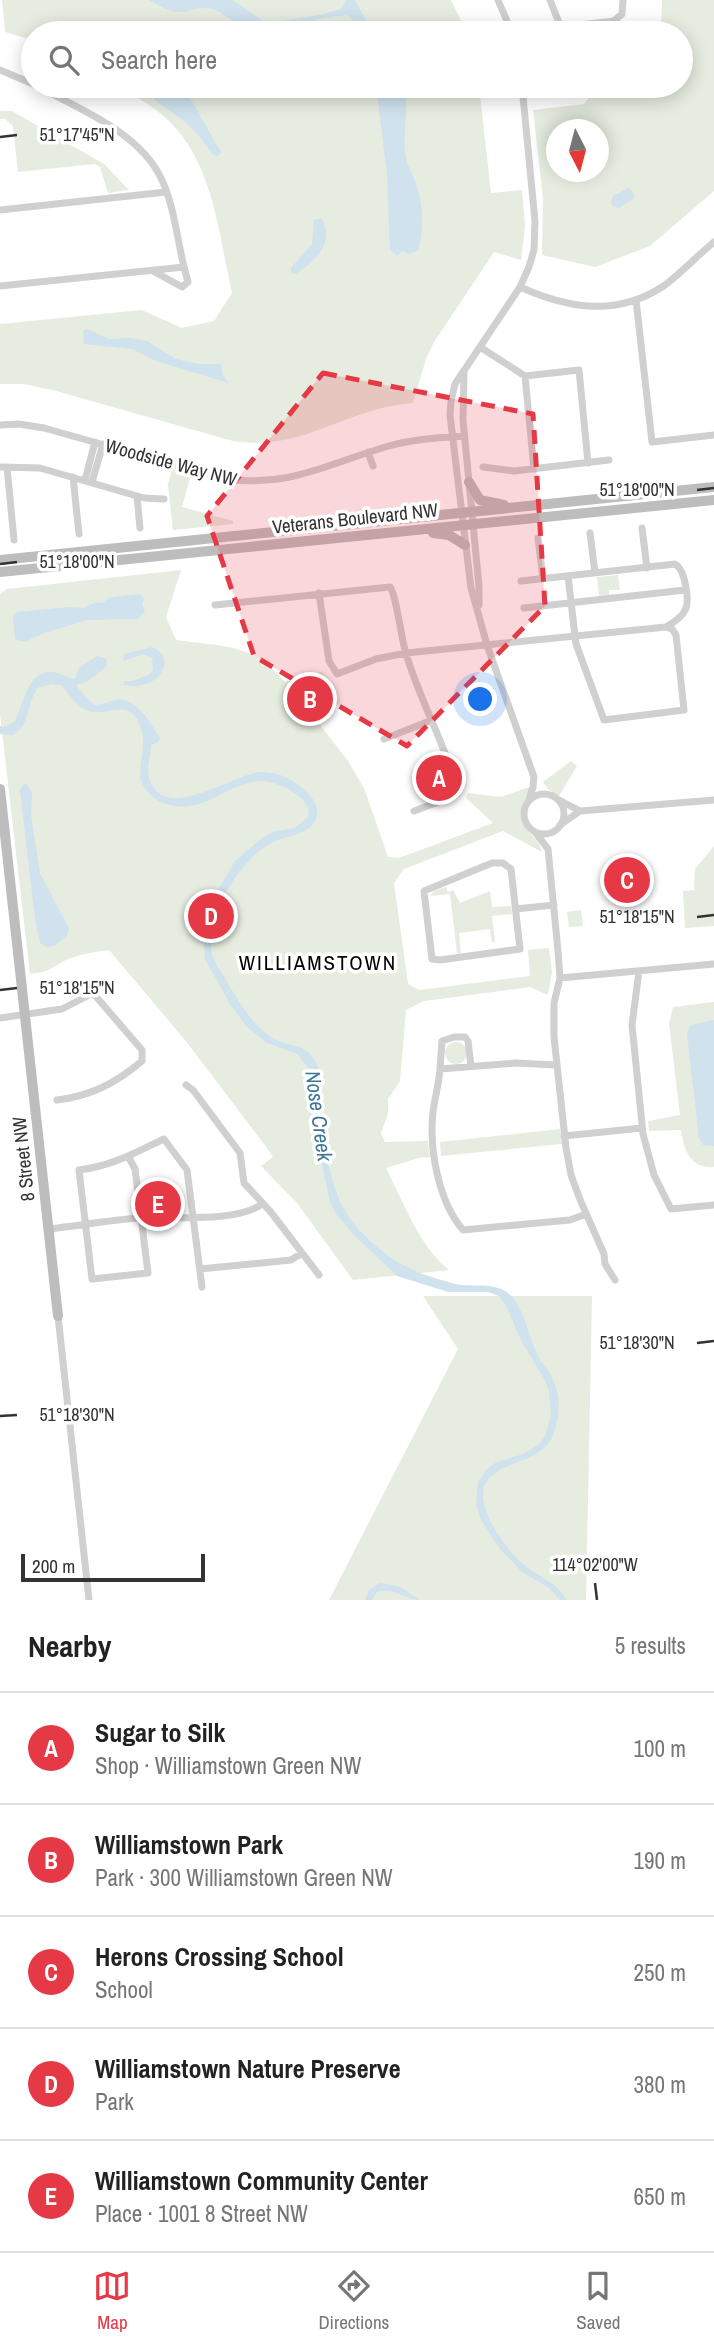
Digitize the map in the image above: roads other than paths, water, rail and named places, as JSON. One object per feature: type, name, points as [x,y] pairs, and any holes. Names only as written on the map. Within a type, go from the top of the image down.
[{"type":"main road","points":[[469,482],[480,500],[524,507]]},
{"type":"main road","name":"Veterans Boulevard NW","points":[[3,573],[413,530],[524,507],[714,487]]},
{"type":"main road","name":"Veterans Boulevard NW","points":[[0,560],[714,500]]},
{"type":"main road","points":[[413,530],[449,534],[465,545]]},
{"type":"main road","points":[[0,554],[16,558]]},
{"type":"main road","name":"8 Street NW","points":[[0,789],[58,1316]]},
{"type":"street","points":[[498,0],[507,21]]},
{"type":"street","points":[[550,0],[559,21]]},
{"type":"street","points":[[614,21],[622,14],[623,0]]},
{"type":"street","points":[[0,70],[21,79]]},
{"type":"street","points":[[58,98],[124,135],[155,166],[166,192],[188,282],[182,287],[152,271]]},
{"type":"street","points":[[478,609],[479,586],[452,437],[450,401],[455,384],[520,287],[534,250],[535,221],[523,98]]},
{"type":"street","points":[[0,210],[166,192]]},
{"type":"street","points":[[520,287],[549,300],[580,306],[596,307],[635,300],[664,285],[714,242]]},
{"type":"street","points":[[0,286],[184,267]]},
{"type":"street","points":[[635,300],[652,442],[714,435]]},
{"type":"street","points":[[480,347],[524,376],[579,370],[588,463]]},
{"type":"street","points":[[464,372],[464,436],[469,482],[465,545],[471,588],[487,645],[534,777],[524,816],[528,827],[548,849]]},
{"type":"street","points":[[524,376],[534,469]]},
{"type":"street","name":"Woodside Way NW","points":[[0,425],[31,425],[243,482],[303,476],[368,452],[409,441],[464,436]]},
{"type":"street","points":[[88,481],[99,443]]},
{"type":"street","points":[[368,452],[373,467]]},
{"type":"street","points":[[483,467],[514,471],[609,460]]},
{"type":"street","points":[[14,540],[3,467],[40,468],[149,500],[164,499]]},
{"type":"street","points":[[72,477],[79,534]]},
{"type":"street","points":[[136,496],[140,528]]},
{"type":"street","points":[[642,528],[647,568]]},
{"type":"street","points":[[590,533],[595,573]]},
{"type":"street","points":[[538,538],[543,579]]},
{"type":"street","points":[[521,581],[677,566],[684,574],[687,606],[684,613],[666,627]]},
{"type":"street","points":[[320,593],[329,661],[337,674],[376,659],[406,653],[575,636],[666,627],[672,629],[676,635],[684,710],[604,720],[575,636],[568,576]]},
{"type":"street","points":[[215,605],[390,587],[394,592],[406,653],[456,785],[457,794],[414,811]]},
{"type":"street","points":[[524,608],[685,590]]},
{"type":"street","points":[[384,738],[432,720]]},
{"type":"street","points":[[534,777],[555,798],[564,814],[548,849],[560,978],[554,1003],[556,1065],[564,1136],[571,1175],[606,1264],[615,1280]]},
{"type":"street","points":[[528,800],[541,794],[580,811]]},
{"type":"street","points":[[535,832],[548,834],[580,811],[714,800]]},
{"type":"street","points":[[492,863],[503,863],[512,869],[516,909],[520,949],[432,959],[424,891],[426,889],[492,863]]},
{"type":"street","points":[[516,909],[554,905]]},
{"type":"street","points":[[560,978],[714,964]]},
{"type":"street","points":[[639,971],[632,1025],[642,1128],[649,1160],[671,1209],[714,1205]]},
{"type":"street","points":[[0,1018],[62,1009],[93,993],[142,1051],[142,1061],[109,1085],[84,1095],[57,1100]]},
{"type":"street","points":[[471,1066],[468,1041],[465,1037],[442,1041],[432,1125],[436,1170],[441,1191],[463,1230],[570,1220],[586,1214]]},
{"type":"street","points":[[440,1069],[516,1063],[556,1065]]},
{"type":"street","points":[[186,1085],[193,1090],[240,1153],[244,1183],[270,1211],[319,1275]]},
{"type":"street","points":[[564,1136],[642,1128]]},
{"type":"street","points":[[128,1156],[135,1169],[148,1273],[92,1279],[83,1224],[79,1170],[103,1167],[164,1139],[187,1170],[202,1287]]},
{"type":"street","points":[[48,1227],[141,1218],[193,1218],[251,1212],[262,1204]]},
{"type":"street","points":[[200,1269],[291,1259],[302,1253]]},
{"type":"street","points":[[58,1316],[89,1600]]},
{"type":"water","points":[[149,0],[233,0],[263,21],[232,21],[220,12],[208,8],[176,12]]},
{"type":"water","points":[[346,0],[355,0],[366,21],[353,21],[348,15],[311,21],[274,21],[322,14],[341,9]]},
{"type":"water","points":[[153,98],[190,98],[221,152],[218,156],[213,155],[193,129]]},
{"type":"water","points":[[378,98],[406,98],[405,152],[417,187],[422,223],[418,250],[409,254],[402,251],[397,256],[390,250],[387,174]]},
{"type":"water","points":[[629,188],[634,198],[619,208],[613,207],[613,196]]},
{"type":"water","points":[[314,219],[322,219],[326,236],[324,244],[310,263],[296,274],[291,273],[291,268],[312,244]]},
{"type":"water","points":[[87,329],[109,339],[130,338],[147,341],[176,359],[199,364],[221,364],[222,374],[229,383],[156,361],[132,349],[84,344],[83,331]]},
{"type":"water","points":[[140,594],[144,599],[142,604],[145,611],[138,619],[86,620],[25,642],[15,639],[13,617],[17,612],[84,608],[96,602],[102,603],[111,597]]},
{"type":"water","points":[[152,647],[159,651],[165,661],[162,672],[146,684],[123,685],[125,681],[133,681],[153,670],[152,658],[143,654],[123,661],[124,654]]},
{"type":"water","name":"Nose Creek","points":[[97,656],[106,658],[107,666],[77,687],[94,705],[123,700],[130,702],[147,719],[160,738],[151,745],[148,770],[149,778],[157,792],[169,797],[184,797],[250,774],[267,772],[295,782],[315,802],[317,815],[311,826],[266,846],[255,854],[234,879],[213,924],[213,957],[252,1020],[273,1038],[307,1051],[316,1063],[322,1087],[323,1141],[336,1190],[354,1224],[386,1254],[409,1268],[460,1285],[501,1289],[518,1305],[537,1354],[556,1387],[558,1416],[554,1434],[547,1445],[538,1453],[493,1474],[486,1482],[483,1493],[485,1508],[492,1525],[511,1551],[525,1566],[556,1587],[567,1600],[560,1600],[549,1588],[522,1572],[500,1549],[481,1520],[476,1504],[478,1482],[486,1470],[495,1463],[523,1454],[538,1445],[545,1436],[551,1415],[549,1391],[545,1381],[521,1340],[505,1304],[499,1296],[488,1292],[448,1292],[397,1276],[353,1234],[336,1214],[330,1202],[320,1155],[309,1124],[314,1111],[312,1072],[297,1054],[267,1043],[247,1027],[230,1004],[205,959],[203,926],[217,892],[235,861],[262,838],[275,831],[295,828],[308,817],[306,804],[285,787],[262,781],[238,787],[190,806],[163,803],[147,791],[141,781],[143,738],[138,720],[132,713],[119,709],[89,711],[77,703],[61,685],[52,684],[38,688],[19,731],[13,735],[0,734],[0,726],[5,727],[15,721],[27,690],[39,675],[47,672],[58,673],[72,679],[79,668]]},
{"type":"water","points":[[27,784],[32,793],[31,815],[40,873],[69,929],[67,936],[55,946],[46,947],[40,943],[35,919],[20,790]]},
{"type":"water","points":[[714,1020],[714,1146],[703,1145],[699,1138],[687,1034],[690,1025]]},
{"type":"water","points":[[380,1583],[400,1587],[420,1600],[383,1591],[377,1592],[372,1600],[365,1600],[369,1590]]},
{"type":"place","name":"Williamstown Park","points":[[310,699]]},
{"type":"place","name":"Sugar to Silk","points":[[439,778]]},
{"type":"place","name":"Herons Crossing School","points":[[627,880]]},
{"type":"place","name":"Williamstown Nature Preserve","points":[[211,916]]},
{"type":"place","name":"Williamstown Community Center","points":[[158,1204]]},
{"type":"district","name":"WILLIAMSTOWN","points":[[318,962]]}]
